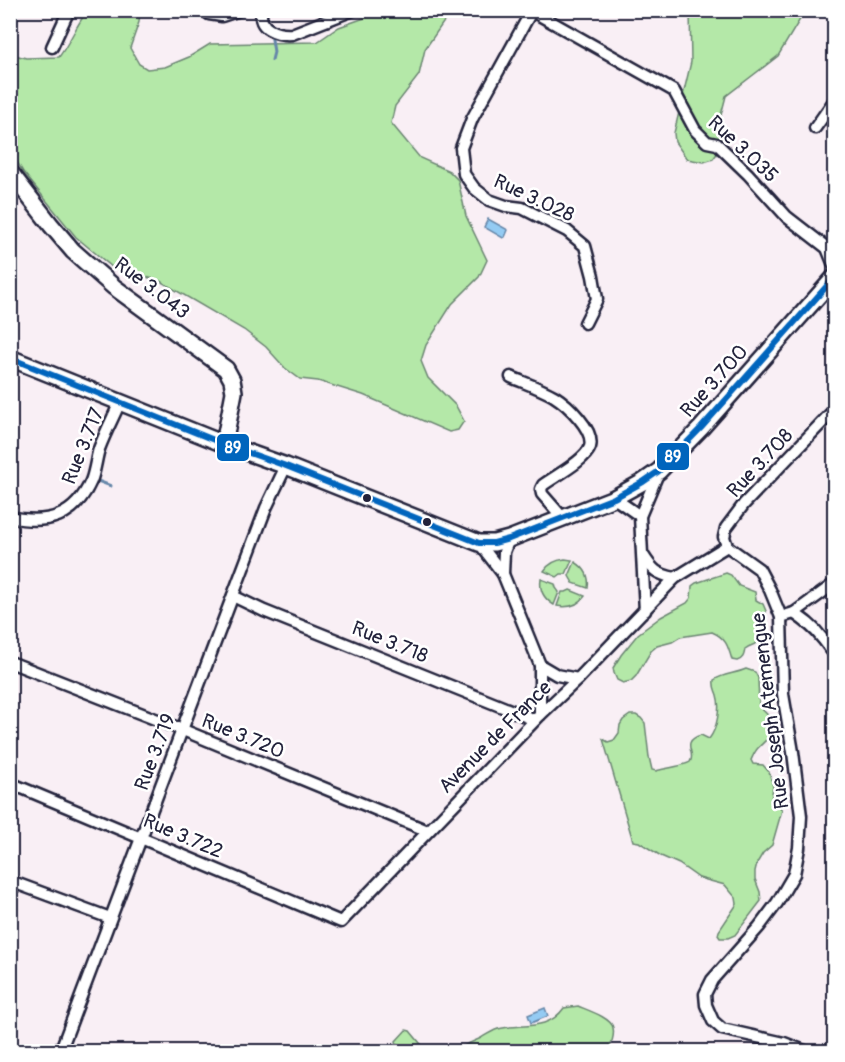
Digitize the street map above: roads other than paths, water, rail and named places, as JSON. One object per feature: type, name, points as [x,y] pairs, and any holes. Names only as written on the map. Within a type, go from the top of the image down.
[{"type":"main road","name":"Rue 3.043","points":[[10,172],[73,251],[114,287],[226,369],[232,380],[234,392],[224,444]]},
{"type":"main road","name":"Rue 3.700","points":[[614,498],[659,471],[695,434],[834,278]]},
{"type":"main road","points":[[10,358],[479,543],[494,543],[509,539],[614,498]]},
{"type":"street","points":[[52,47],[69,10]]},
{"type":"street","points":[[205,10],[208,14],[222,16],[240,10]]},
{"type":"street","points":[[262,10],[260,16],[263,24],[273,32],[292,34],[353,10]]},
{"type":"street","name":"Rue 3.035","points":[[532,11],[674,91],[695,130],[707,142],[717,144],[787,217],[827,248],[834,265]]},
{"type":"street","name":"Rue 3.028","points":[[532,11],[472,119],[461,148],[464,174],[474,188],[489,200],[506,206],[522,208],[567,231],[585,246],[597,299],[585,323]]},
{"type":"street","points":[[815,128],[834,101]]},
{"type":"street","points":[[511,377],[554,396],[577,416],[590,436],[590,446],[584,454],[543,485],[541,489],[542,494],[563,518]]},
{"type":"street","name":"Rue 3.717","points":[[10,517],[42,520],[66,513],[79,502],[91,480],[104,438],[120,402]]},
{"type":"street","name":"Rue 3.708","points":[[727,546],[724,537],[726,528],[744,504],[834,410]]},
{"type":"street","name":"Rue 3.719","points":[[60,1052],[266,508],[286,466]]},
{"type":"street","points":[[645,611],[640,516],[659,471]]},
{"type":"street","points":[[614,498],[640,516]]},
{"type":"street","points":[[503,574],[504,552],[509,539]]},
{"type":"street","points":[[479,543],[503,574],[540,665],[537,718]]},
{"type":"street","points":[[642,553],[655,571],[675,578],[727,546]]},
{"type":"street","name":"Rue Joseph Atemengue","points":[[727,546],[759,569],[781,617],[783,694],[801,816],[799,848],[794,874],[777,903],[744,945],[712,980],[705,994],[706,1005],[713,1021],[722,1029],[784,1043],[807,1052]]},
{"type":"street","name":"Avenue de France","points":[[341,922],[675,578]]},
{"type":"street","points":[[781,617],[794,613],[834,584]]},
{"type":"street","name":"Rue 3.718","points":[[233,596],[264,611],[537,718]]},
{"type":"street","points":[[794,613],[817,632],[834,653]]},
{"type":"street","name":"Rue 3.720","points":[[10,662],[183,730],[428,831]]},
{"type":"street","points":[[540,665],[557,675],[578,679]]},
{"type":"street","name":"Rue 3.722","points":[[10,783],[341,922]]},
{"type":"street","points":[[10,881],[110,918]]},
{"type":"water","points":[[488,219],[508,230],[505,237],[484,227]]},
{"type":"water","points":[[545,1008],[548,1016],[531,1023],[528,1015]]},
{"type":"waterway","points":[[271,33],[274,52],[272,60]]},
{"type":"waterway","points":[[95,480],[111,486]]}]
